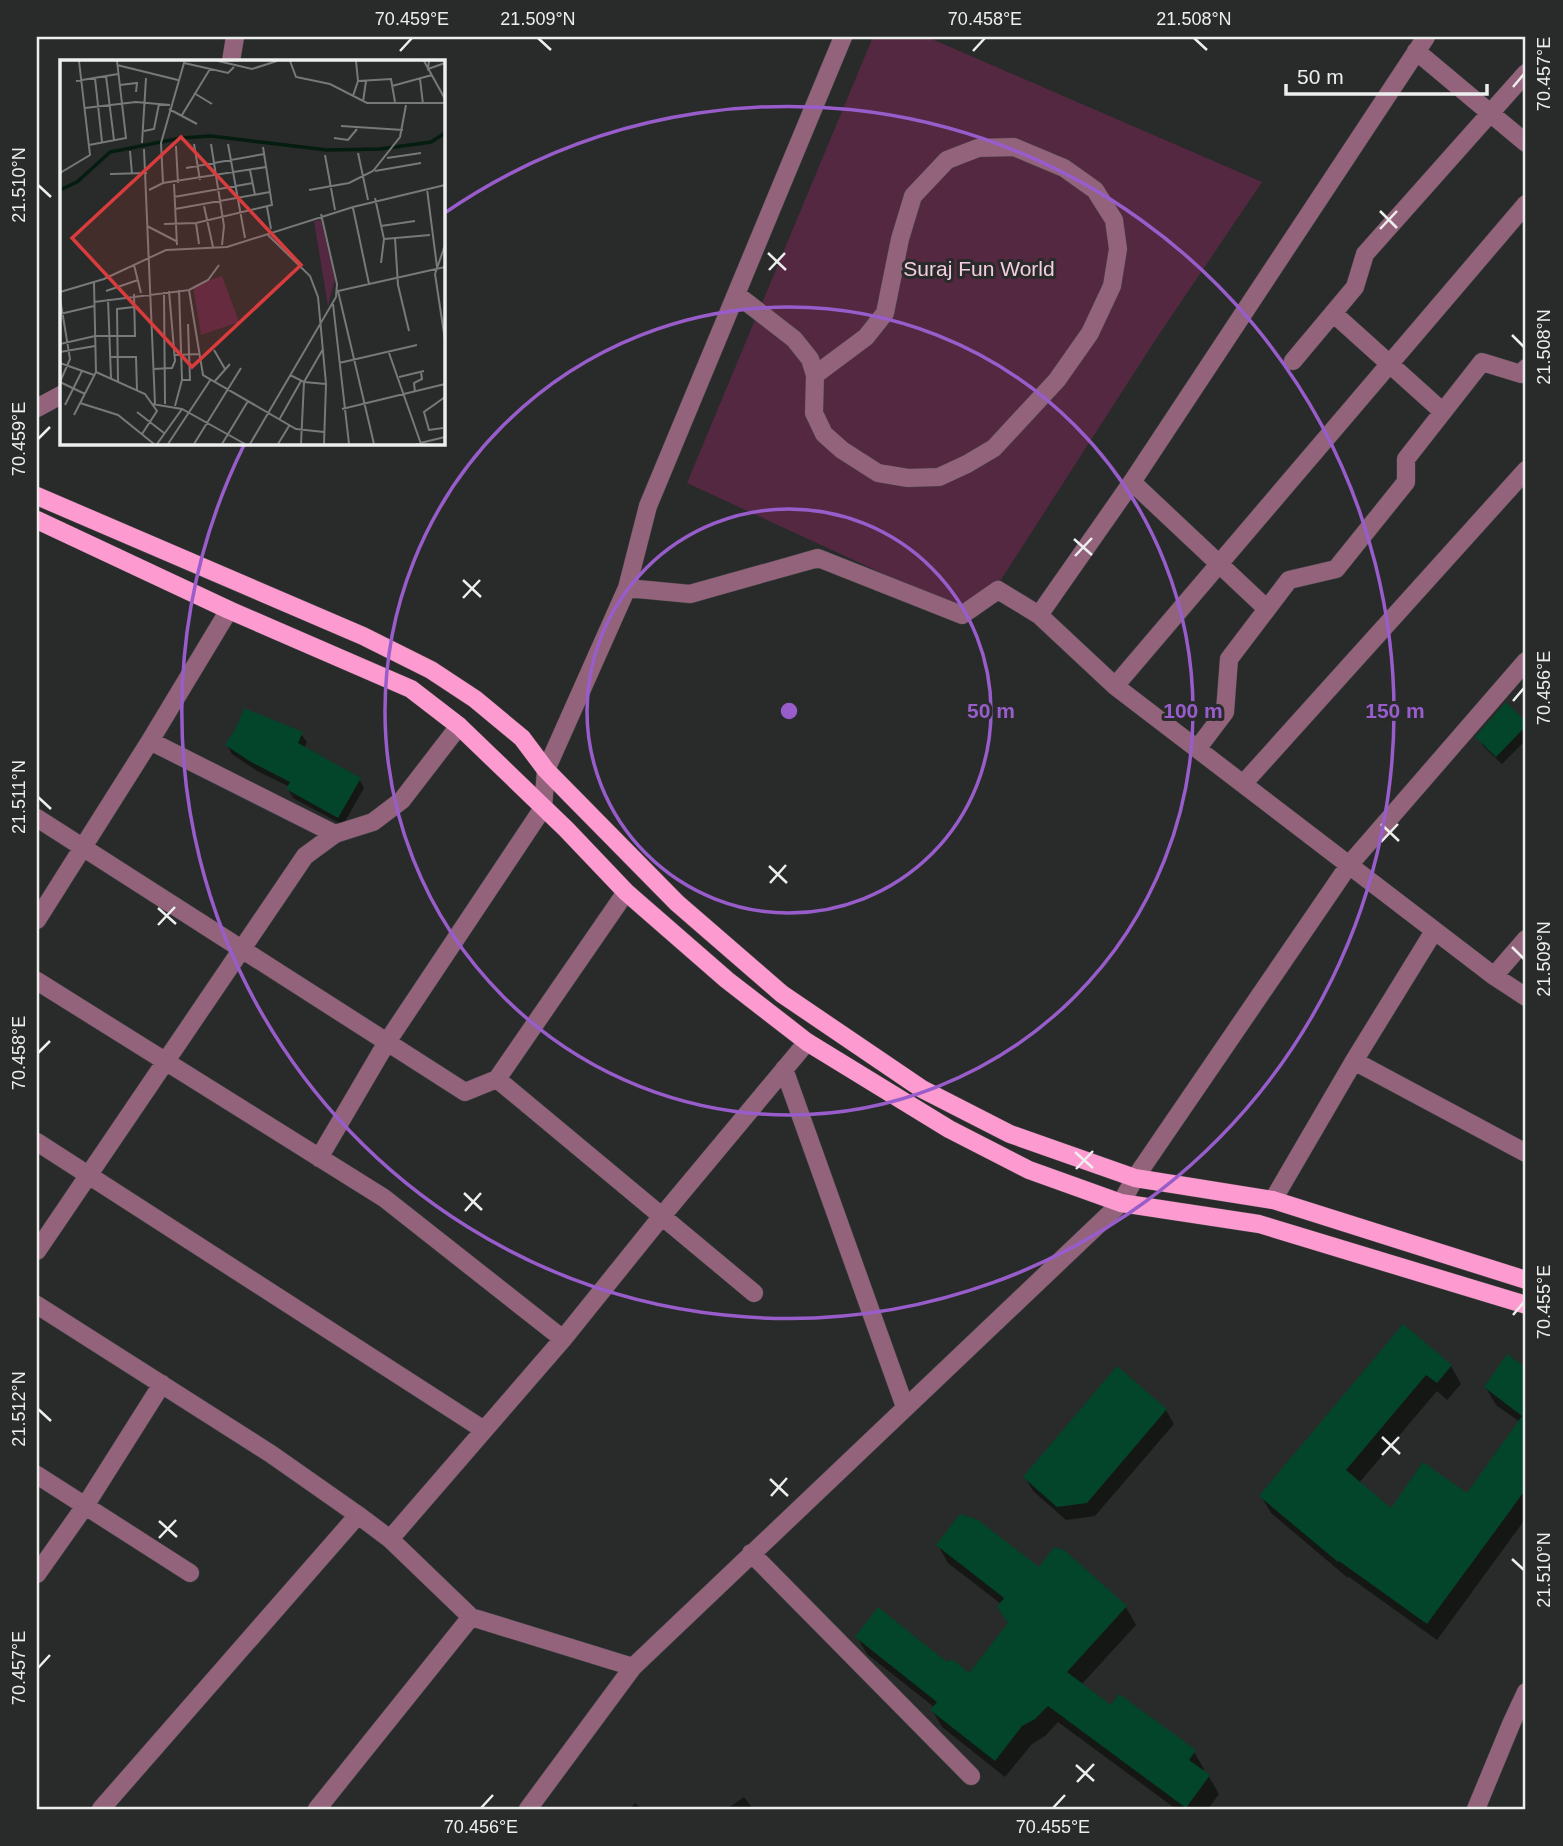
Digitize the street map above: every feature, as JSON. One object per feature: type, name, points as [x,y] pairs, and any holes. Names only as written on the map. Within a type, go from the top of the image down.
[{"type":"main road","points":[[37,496],[363,636],[431,670],[475,699],[522,738],[546,770],[677,903],[782,994],[922,1089],[1010,1134],[1135,1178],[1273,1200],[1526,1280]]},
{"type":"main road","points":[[37,520],[229,610],[411,689],[459,726],[566,829],[626,892],[727,980],[807,1042],[949,1129],[1029,1170],[1121,1203],[1259,1224],[1526,1305]]},
{"type":"street","points":[[232,60],[235,37]]},
{"type":"street","points":[[319,1158],[387,1042],[543,808],[546,770],[627,588],[648,506],[843,37]]},
{"type":"street","points":[[1039,615],[1132,482],[1421,44],[1490,113],[1526,143]]},
{"type":"street","points":[[1293,361],[1355,287],[1365,254],[1526,73]]},
{"type":"street","points":[[736,294],[794,338],[810,359],[816,375],[814,412],[824,434],[842,450],[878,473],[908,478],[939,477],[994,448],[1057,380],[1090,333],[1112,286],[1118,249],[1114,220],[1095,190],[1064,168],[1014,147],[978,148],[947,160],[913,196],[900,239],[885,313],[866,337],[816,375]]},
{"type":"street","points":[[1115,686],[1526,204]]},
{"type":"street","points":[[1333,313],[1443,412]]},
{"type":"street","points":[[1197,749],[1225,712],[1229,659],[1289,580],[1336,569],[1406,482],[1406,459],[1482,362],[1521,374],[1526,368]]},
{"type":"street","points":[[37,408],[60,396]]},
{"type":"street","points":[[1243,784],[1526,470]]},
{"type":"street","points":[[1132,482],[1267,609]]},
{"type":"street","points":[[627,588],[690,594],[818,558],[962,615],[998,590],[1039,615],[1115,686],[1434,931],[1526,997]]},
{"type":"street","points":[[37,920],[229,610]]},
{"type":"street","points":[[528,1809],[633,1667],[1121,1203],[1135,1178],[1349,865],[1526,661]]},
{"type":"street","points":[[37,1251],[305,856],[335,834],[373,822],[402,800],[459,726]]},
{"type":"street","points":[[150,741],[335,834]]},
{"type":"street","points":[[37,818],[465,1092],[497,1079],[626,892]]},
{"type":"street","points":[[1273,1200],[1434,931]]},
{"type":"street","points":[[1494,976],[1526,939]]},
{"type":"street","points":[[37,981],[384,1198],[563,1339]]},
{"type":"street","points":[[390,1539],[563,1339],[807,1042]]},
{"type":"street","points":[[1354,1061],[1526,1153]]},
{"type":"street","points":[[784,1069],[905,1407]]},
{"type":"street","points":[[497,1079],[754,1293]]},
{"type":"street","points":[[37,1142],[484,1430]]},
{"type":"street","points":[[37,1305],[271,1454],[358,1515],[390,1539],[471,1616],[633,1667]]},
{"type":"street","points":[[37,1574],[85,1506],[162,1384]]},
{"type":"street","points":[[37,1475],[190,1573]]},
{"type":"street","points":[[102,1809],[358,1515]]},
{"type":"street","points":[[751,1553],[971,1776]]},
{"type":"street","points":[[317,1809],[471,1616]]},
{"type":"street","points":[[1476,1809],[1526,1692]]},
{"type":"green space","name":"Suraj Fun World","points":[[873,37],[927,37],[1262,182],[1154,342],[977,617],[687,483]]},
{"type":"building","points":[[1506,702],[1526,722],[1526,726],[1496,757],[1475,737]]},
{"type":"building","points":[[244,708],[303,732],[298,743],[361,778],[338,818],[286,789],[290,782],[225,745]]},
{"type":"building","points":[[1403,1324],[1452,1365],[1437,1383],[1426,1375],[1346,1470],[1391,1508],[1423,1462],[1467,1493],[1522,1416],[1484,1387],[1507,1354],[1526,1368],[1526,1489],[1427,1624],[1338,1562],[1259,1496]]},
{"type":"building","points":[[1117,1366],[1167,1409],[1087,1503],[1057,1507],[1023,1477]]},
{"type":"building","points":[[960,1514],[978,1520],[1039,1567],[1054,1547],[1064,1550],[1127,1606],[1067,1672],[1111,1705],[1119,1694],[1196,1750],[1189,1760],[1210,1775],[1186,1808],[1048,1706],[1035,1719],[1022,1726],[995,1761],[930,1710],[937,1702],[855,1637],[878,1607],[947,1662],[952,1659],[969,1673],[1008,1623],[997,1607],[1004,1598],[936,1545]]}]
